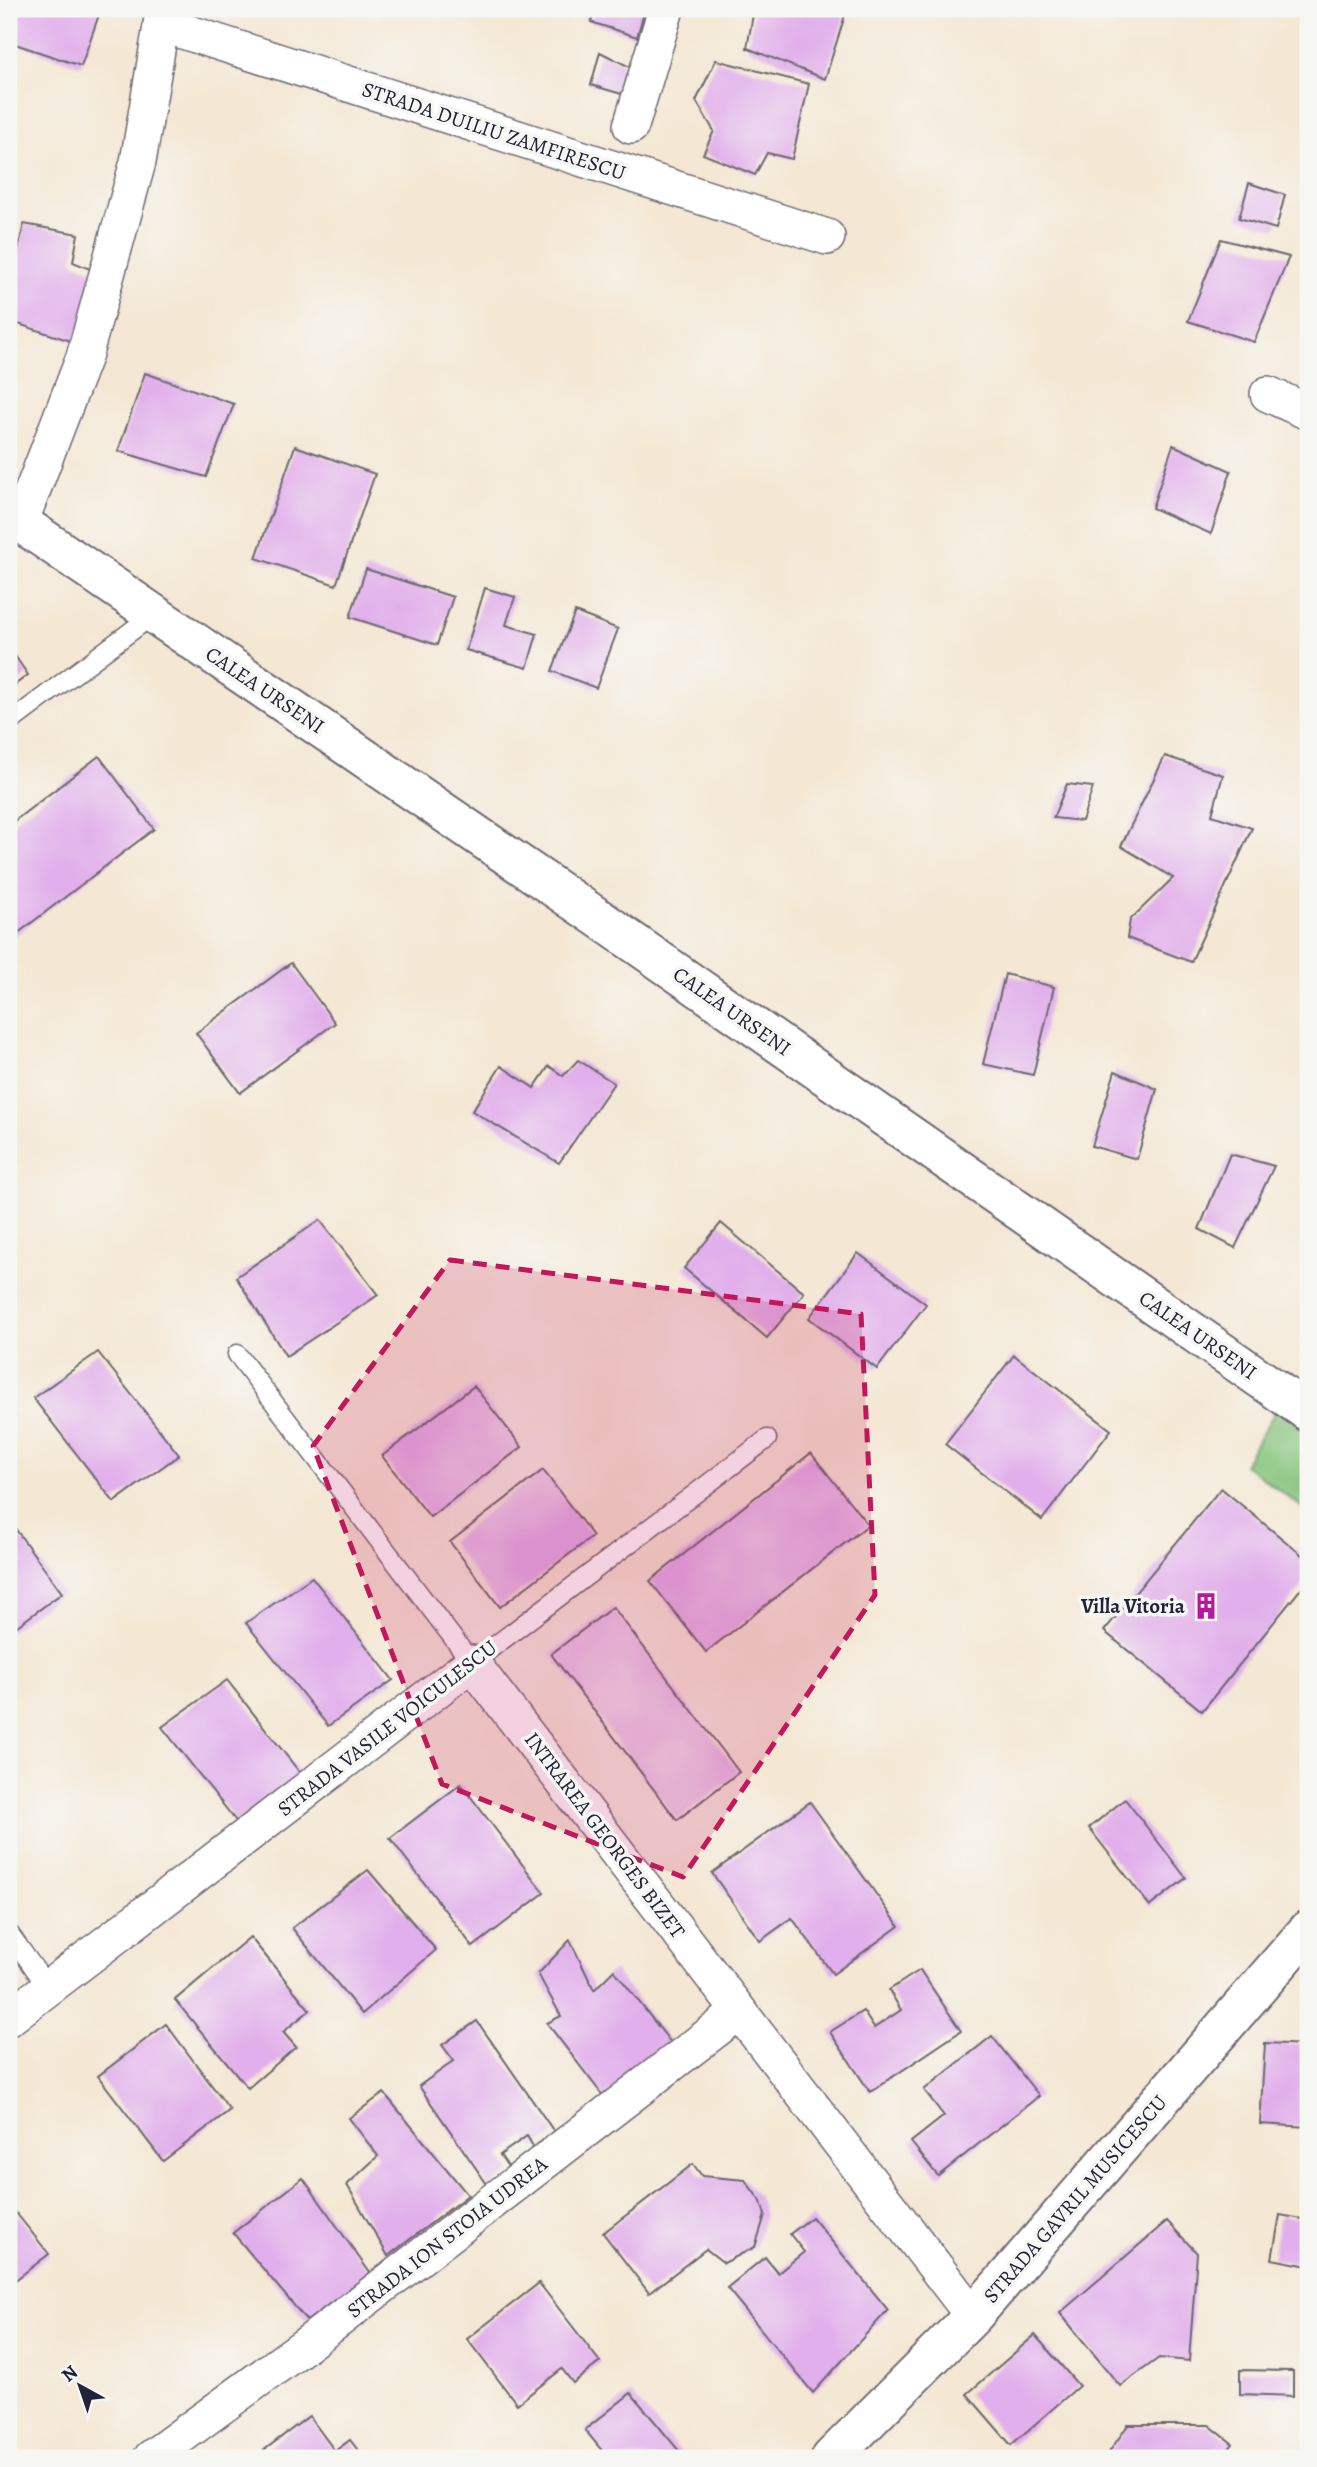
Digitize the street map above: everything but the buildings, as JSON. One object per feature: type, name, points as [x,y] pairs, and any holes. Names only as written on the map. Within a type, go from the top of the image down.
[{"type":"street","points":[[631,126],[666,9]]},
{"type":"street","points":[[15,519],[84,357],[138,162],[162,16]]},
{"type":"street","name":"STRADA DUILIU ZAMFIRESCU","points":[[162,16],[827,237]]},
{"type":"street","points":[[1268,394],[1308,412]]},
{"type":"street","name":"CALEA URSENI","points":[[15,519],[585,909],[1308,1412]]},
{"type":"street","name":"STRADA VASILE VOICULESCU","points":[[9,2018],[472,1663]]},
{"type":"street","name":"INTRAREA GEORGES BIZET","points":[[472,1663],[973,2316]]},
{"type":"street","name":"STRADA GAVRIL MUSICESCU","points":[[831,2458],[973,2316],[1308,1930]]},
{"type":"street","name":"STRADA ION STOIA UDREA","points":[[151,2458],[315,2339],[739,2012]]},
{"type":"lane","points":[[9,723],[154,614]]},
{"type":"lane","name":"INTRAREA GEORGES BIZET","points":[[237,1354],[472,1663]]},
{"type":"lane","name":"STRADA VASILE VOICULESCU","points":[[472,1663],[767,1439]]},
{"type":"lane","points":[[9,1933],[49,1989]]},
{"type":"highlighted area","points":[[450,1260],[861,1314],[875,1595],[683,1877],[442,1784],[313,1446]]},
{"type":"green space","points":[[1276,1410],[1308,1433],[1308,1512],[1244,1464]]},
{"type":"place","name":"Villa Vitoria","points":[[1206,1606]]}]
